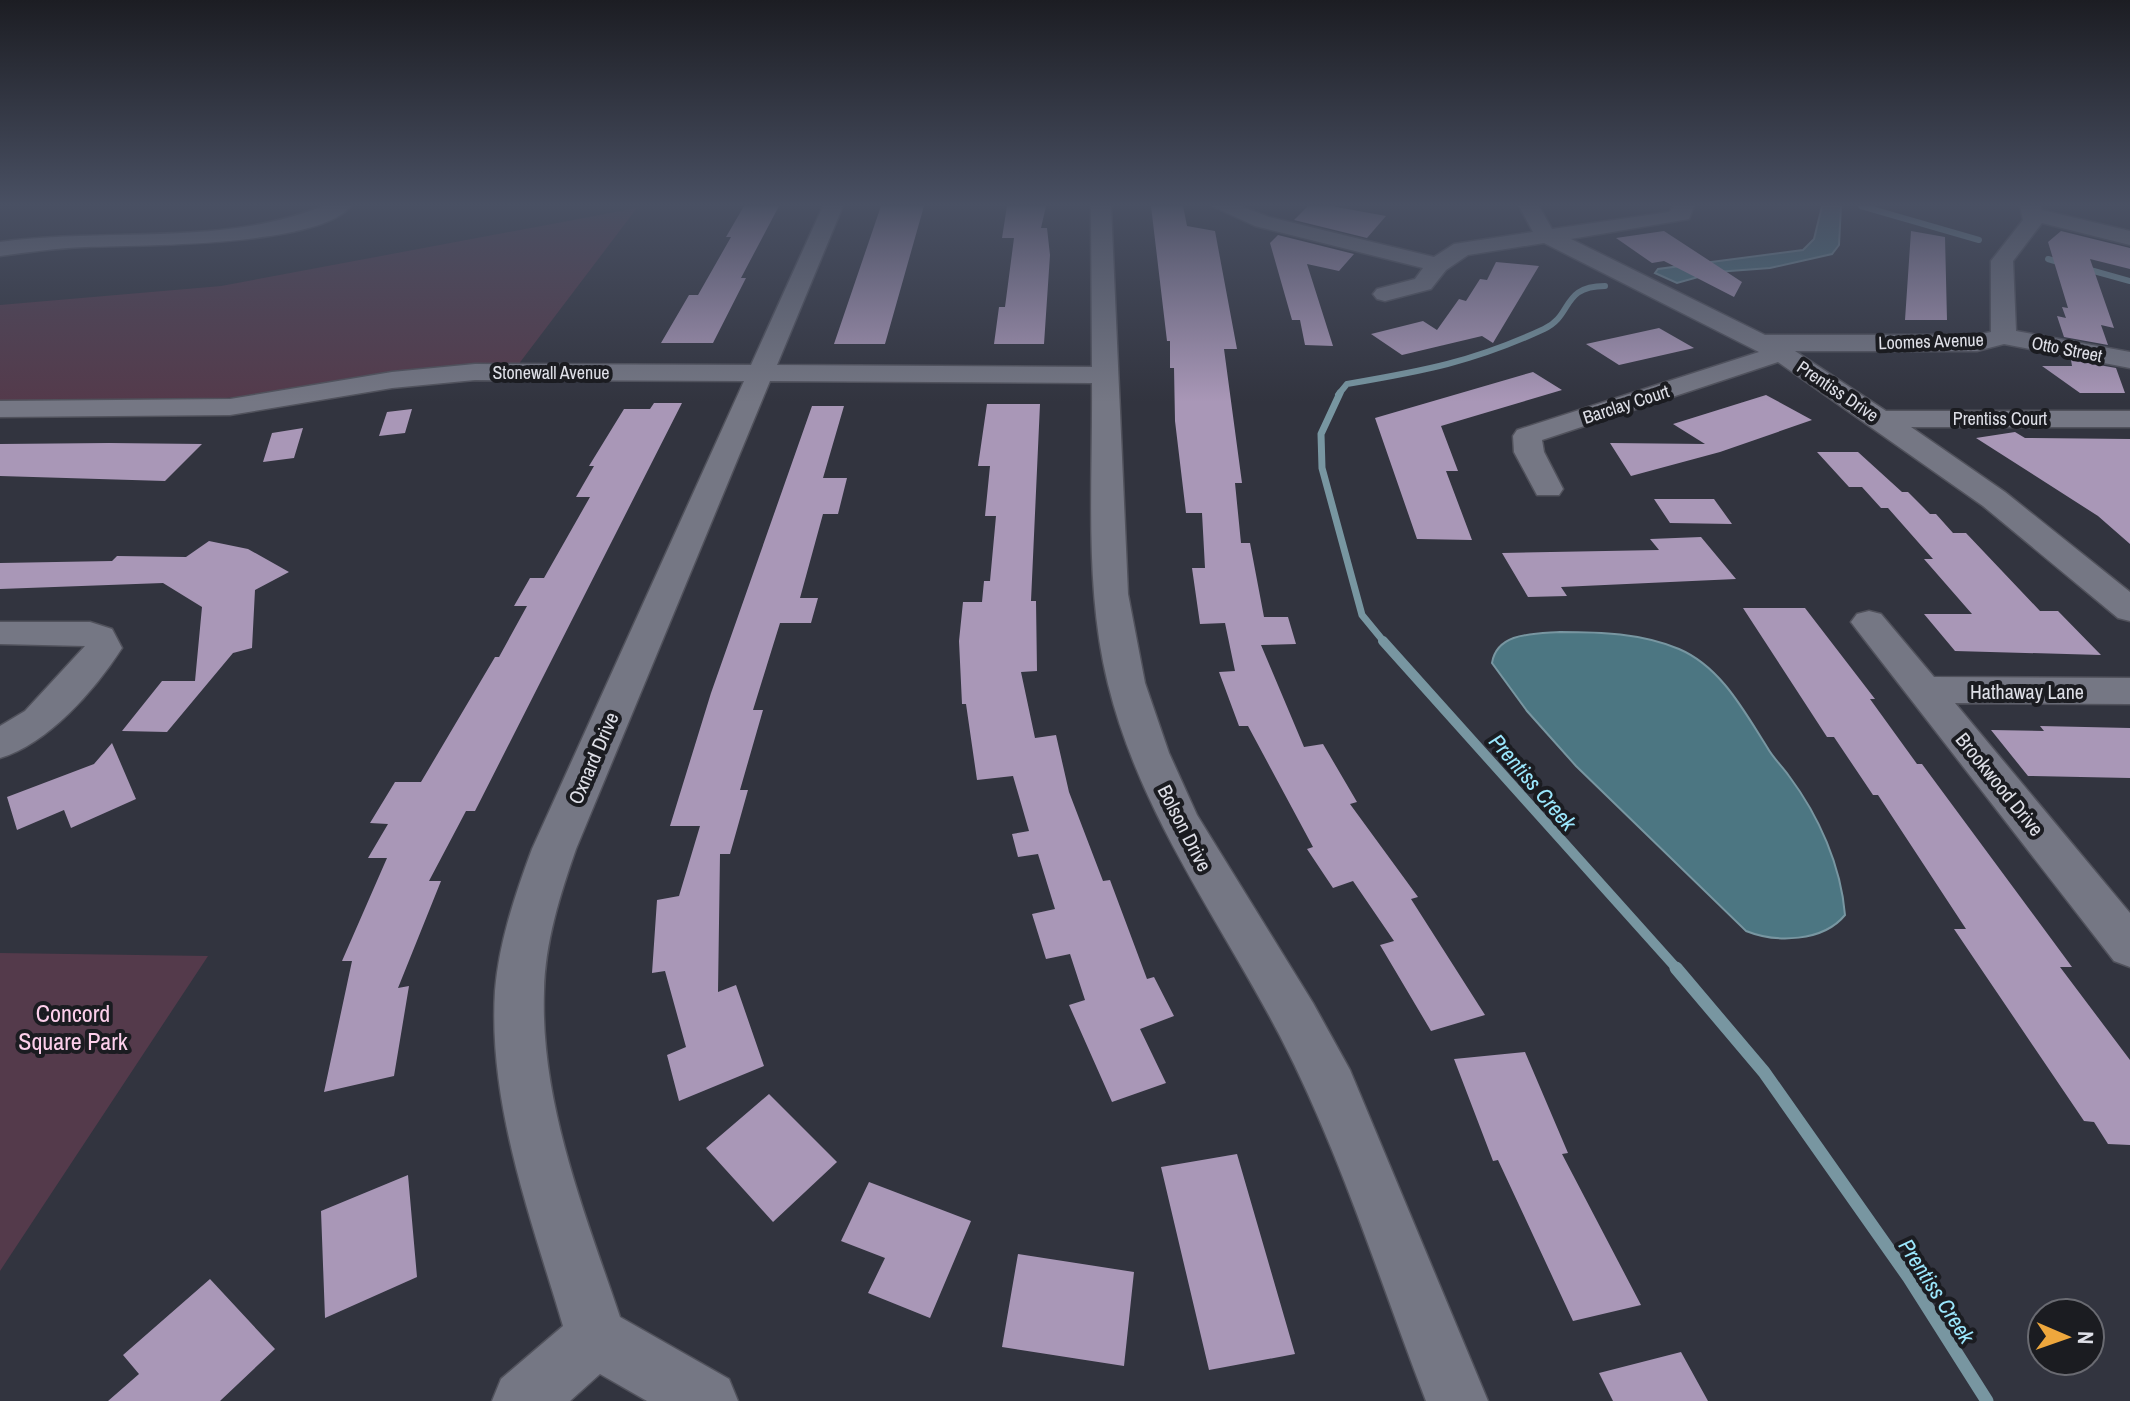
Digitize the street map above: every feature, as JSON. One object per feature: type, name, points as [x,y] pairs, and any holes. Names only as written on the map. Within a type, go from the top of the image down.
[{"type":"street","name":"Oxnard Drive","points":[[596,1337],[542,1156],[523,1078],[519,1007],[523,960],[539,891],[554,849],[804,271]]},
{"type":"street","name":"Bolson Drive","points":[[1102,271],[1111,594],[1126,683],[1149,753],[1206,870],[1296,1018],[1332,1087],[1457,1401]]},
{"type":"street","points":[[1385,294],[1423,284],[1433,271]]},
{"type":"street","name":"Prentiss Drive","points":[[1618,271],[1771,348],[1994,499],[2125,601]]},
{"type":"street","name":"Loomes Avenue","points":[[1771,348],[1977,343],[2004,336],[2002,271]]},
{"type":"street","name":"Otto Street","points":[[2004,336],[2084,354],[2130,360]]},
{"type":"street","name":"Barclay Court","points":[[1548,489],[1529,452],[1527,436],[1771,348]]},
{"type":"street","name":"Stonewall Avenue","points":[[0,409],[230,407],[392,380],[475,372],[1104,375]]},
{"type":"street","name":"Prentiss Court","points":[[1880,419],[2125,419]]},
{"type":"street","name":"Brookwood Drive","points":[[1869,622],[2130,947]]},
{"type":"street","points":[[0,633],[90,633],[99,637],[104,648],[39,721],[0,744]]},
{"type":"street","name":"Hathaway Lane","points":[[1924,690],[2130,691]]},
{"type":"street","points":[[523,1401],[596,1337],[707,1401]]},
{"type":"green space","points":[[299,271],[589,271],[518,365],[420,369],[274,394],[203,400],[0,401],[0,305],[221,286]]},
{"type":"green space","name":"Concord Square Park","points":[[0,953],[208,956],[0,1271]]},
{"type":"water","points":[[1656,271],[1724,271],[1677,283]]},
{"type":"water","points":[[1560,632],[1620,634],[1665,644],[1694,657],[1719,678],[1800,791],[1819,825],[1843,897],[1845,915],[1836,924],[1824,931],[1798,938],[1771,937],[1746,931],[1576,766],[1527,711],[1492,663],[1495,653],[1509,640]]},
{"type":"building","points":[[711,271],[744,271],[741,278],[746,278],[713,343],[661,343],[689,295],[698,295]]},
{"type":"building","points":[[859,271],[906,271],[885,344],[834,344]]},
{"type":"building","points":[[1010,271],[1049,271],[1044,344],[994,344],[999,307],[1005,307]]},
{"type":"building","points":[[1159,271],[1223,271],[1237,349],[1224,349],[1242,483],[1235,483],[1241,543],[1250,543],[1264,617],[1288,617],[1296,644],[1261,645],[1304,747],[1323,744],[1357,802],[1350,804],[1418,897],[1411,899],[1485,1015],[1431,1031],[1380,945],[1394,941],[1353,881],[1333,888],[1307,849],[1313,847],[1248,726],[1239,726],[1219,672],[1235,671],[1225,623],[1200,624],[1192,568],[1205,568],[1202,513],[1186,513],[1175,421],[1174,368],[1170,368],[1170,341],[1167,341]]},
{"type":"building","points":[[1278,271],[1309,271],[1333,346],[1305,345],[1300,320],[1292,320]]},
{"type":"building","points":[[1491,271],[1536,271],[1493,343],[1482,336],[1402,355],[1371,334],[1423,321],[1437,330],[1459,299],[1466,301],[1480,279],[1487,280]]},
{"type":"building","points":[[1684,271],[1726,271],[1742,282],[1734,297]]},
{"type":"building","points":[[1908,271],[1946,271],[1947,320],[1905,320]]},
{"type":"building","points":[[2057,271],[2094,271],[2114,328],[2101,325],[2108,345],[2064,337],[2057,316],[2066,318],[2062,307],[2068,308]]},
{"type":"building","points":[[1659,328],[1694,348],[1619,365],[1586,344]]},
{"type":"building","points":[[2071,360],[2116,368],[2125,393],[2080,393],[2042,366],[2072,366]]},
{"type":"building","points":[[1533,372],[1562,390],[1441,426],[1458,471],[1446,471],[1472,540],[1417,539],[1375,418]]},
{"type":"building","points":[[1766,395],[1812,420],[1720,452],[1631,476],[1610,443],[1705,444],[1673,424]]},
{"type":"building","points":[[654,403],[682,403],[475,811],[466,811],[429,881],[441,881],[398,988],[409,986],[394,1076],[324,1092],[352,961],[342,961],[387,858],[368,858],[388,824],[370,823],[395,782],[421,782],[495,657],[499,657],[527,606],[514,606],[530,578],[544,578],[590,497],[576,497],[594,466],[589,466],[624,409],[650,409]]},
{"type":"building","points":[[987,404],[1040,404],[1031,601],[1036,601],[1037,671],[1021,672],[1035,738],[1056,735],[1069,792],[1103,881],[1110,880],[1147,979],[1154,977],[1174,1016],[1140,1029],[1166,1083],[1112,1102],[1069,1005],[1085,1000],[1070,954],[1046,959],[1032,914],[1055,909],[1038,854],[1018,857],[1012,834],[1029,831],[1013,776],[977,780],[966,704],[962,704],[959,641],[963,602],[982,602],[984,581],[990,581],[996,516],[985,516],[990,466],[978,466]]},
{"type":"building","points":[[812,406],[844,406],[823,478],[847,478],[838,514],[823,514],[800,598],[818,598],[811,623],[780,623],[753,710],[763,710],[740,790],[748,790],[730,854],[720,854],[718,992],[736,985],[764,1066],[679,1101],[667,1055],[686,1047],[665,971],[652,973],[657,900],[679,896],[700,826],[670,826],[711,693]]},
{"type":"building","points":[[412,409],[405,433],[379,436],[387,412]]},
{"type":"building","points":[[303,428],[294,458],[263,462],[272,433]]},
{"type":"building","points":[[2015,432],[2025,438],[2130,439],[2130,544],[2098,516],[1976,438]]},
{"type":"building","points":[[0,444],[202,444],[165,481],[0,476]]},
{"type":"building","points":[[1817,452],[1858,452],[1902,492],[1908,492],[1930,514],[1936,514],[1953,533],[1966,533],[2040,611],[2058,611],[2101,655],[1955,651],[1924,614],[1972,614],[1924,559],[1933,559],[1888,508],[1881,508],[1862,487],[1849,487]]},
{"type":"building","points":[[1654,499],[1714,499],[1732,524],[1670,523]]},
{"type":"building","points":[[1701,537],[1736,579],[1561,587],[1567,596],[1528,597],[1502,553],[1659,550],[1650,539]]},
{"type":"building","points":[[209,541],[248,549],[289,572],[255,590],[252,648],[233,653],[167,732],[122,731],[162,681],[195,681],[202,607],[163,583],[0,589],[0,563],[112,561],[117,556],[186,557]]},
{"type":"building","points":[[1743,608],[1805,608],[1875,699],[1870,699],[1917,764],[1922,764],[2072,967],[2060,967],[2130,1060],[2130,1145],[2108,1144],[2094,1122],[2084,1121],[1954,929],[1966,929],[1878,795],[1873,795],[1834,737],[1827,737]]},
{"type":"building","points":[[2040,726],[2130,728],[2130,778],[2028,776],[1991,730],[2044,731]]},
{"type":"building","points":[[112,743],[136,799],[71,828],[64,810],[17,830],[7,797],[94,764]]},
{"type":"building","points":[[1525,1052],[1568,1153],[1562,1154],[1641,1305],[1573,1321],[1498,1160],[1493,1161],[1454,1059]]},
{"type":"building","points":[[769,1094],[837,1162],[773,1222],[706,1148]]},
{"type":"building","points":[[1237,1154],[1295,1354],[1209,1370],[1161,1167]]},
{"type":"building","points":[[408,1175],[417,1277],[325,1318],[321,1211]]},
{"type":"building","points":[[869,1182],[971,1221],[930,1318],[868,1293],[885,1258],[841,1241]]},
{"type":"building","points":[[1018,1254],[1134,1272],[1124,1366],[1002,1347]]},
{"type":"building","points":[[210,1279],[275,1349],[220,1401],[108,1401],[139,1374],[123,1355]]},
{"type":"building","points":[[1681,1352],[1708,1401],[1613,1401],[1599,1373]]},
{"type":"waterway","points":[[2095,271],[2130,281]]},
{"type":"waterway","name":"Prentiss Creek","points":[[1338,395],[1347,384],[1400,375],[1494,350],[1553,323],[1581,291],[1605,286]]},
{"type":"waterway","name":"Prentiss Creek","points":[[1340,393],[1321,434],[1322,468],[1362,615],[1385,643]]},
{"type":"waterway","name":"Prentiss Creek","points":[[1383,641],[1678,970]]},
{"type":"waterway","name":"Prentiss Creek","points":[[1676,968],[1764,1072],[1909,1278],[1987,1401]]}]
